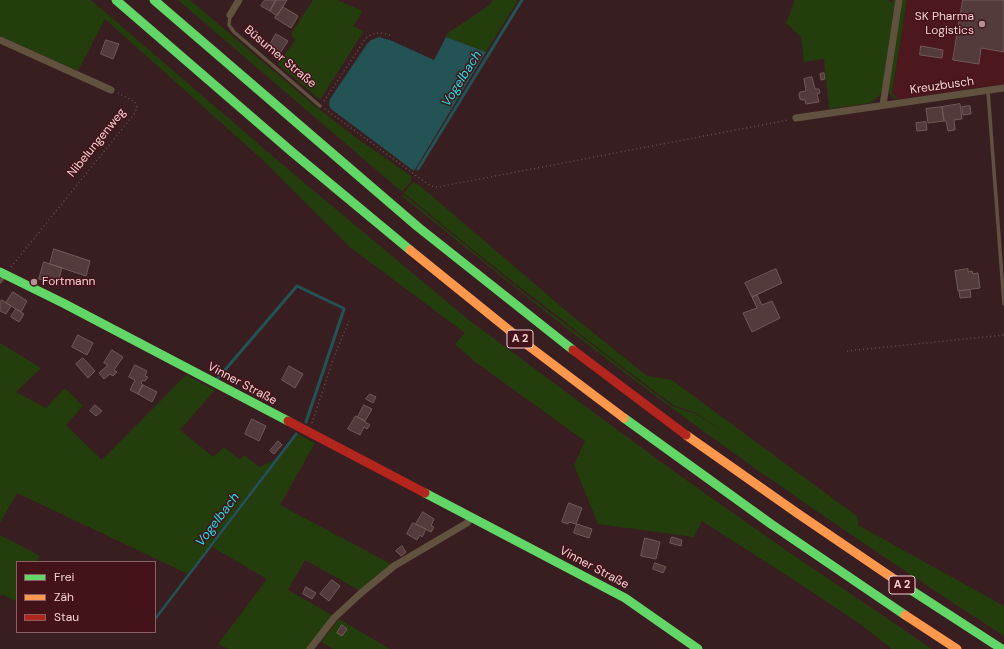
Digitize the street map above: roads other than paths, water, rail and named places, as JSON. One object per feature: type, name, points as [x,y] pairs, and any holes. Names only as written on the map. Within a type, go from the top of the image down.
[{"type":"main road","name":"A 2","points":[[116,0],[395,238],[551,363],[731,496],[882,600],[957,649]]},
{"type":"main road","name":"A 2","points":[[154,0],[448,251],[612,379],[725,463],[834,539],[1002,649]]},
{"type":"main road","name":"Vinner Straße","points":[[2,276],[63,303],[625,598],[695,648]]},
{"type":"street","name":"Büsumer Straße","points":[[230,15],[239,0]]},
{"type":"street","points":[[883,105],[899,0]]},
{"type":"street","name":"Nibelungenweg","points":[[0,40],[111,90]]},
{"type":"street","name":"Kreuzbusch","points":[[796,118],[1004,88]]},
{"type":"street","points":[[310,649],[334,618],[394,566],[467,523],[472,518]]},
{"type":"lane","name":"Büsumer Straße","points":[[230,15],[230,25],[234,32],[320,106]]},
{"type":"lane","points":[[988,91],[1004,304]]},
{"type":"water","points":[[379,37],[390,40],[434,60],[446,37],[486,52],[414,171],[331,109],[329,105],[330,99],[367,44],[371,40]]},
{"type":"water","points":[[296,432],[298,434],[156,620],[156,616]]},
{"type":"waterway","name":"Vogelbach","points":[[418,169],[522,0]]},
{"type":"waterway","points":[[218,378],[297,286],[343,308]]},
{"type":"waterway","name":"Vogelbach","points":[[306,422],[344,309]]},
{"type":"place","name":"SK Pharma Logistics","points":[[982,24]]},
{"type":"place","name":"Fortmann","points":[[34,282]]}]
